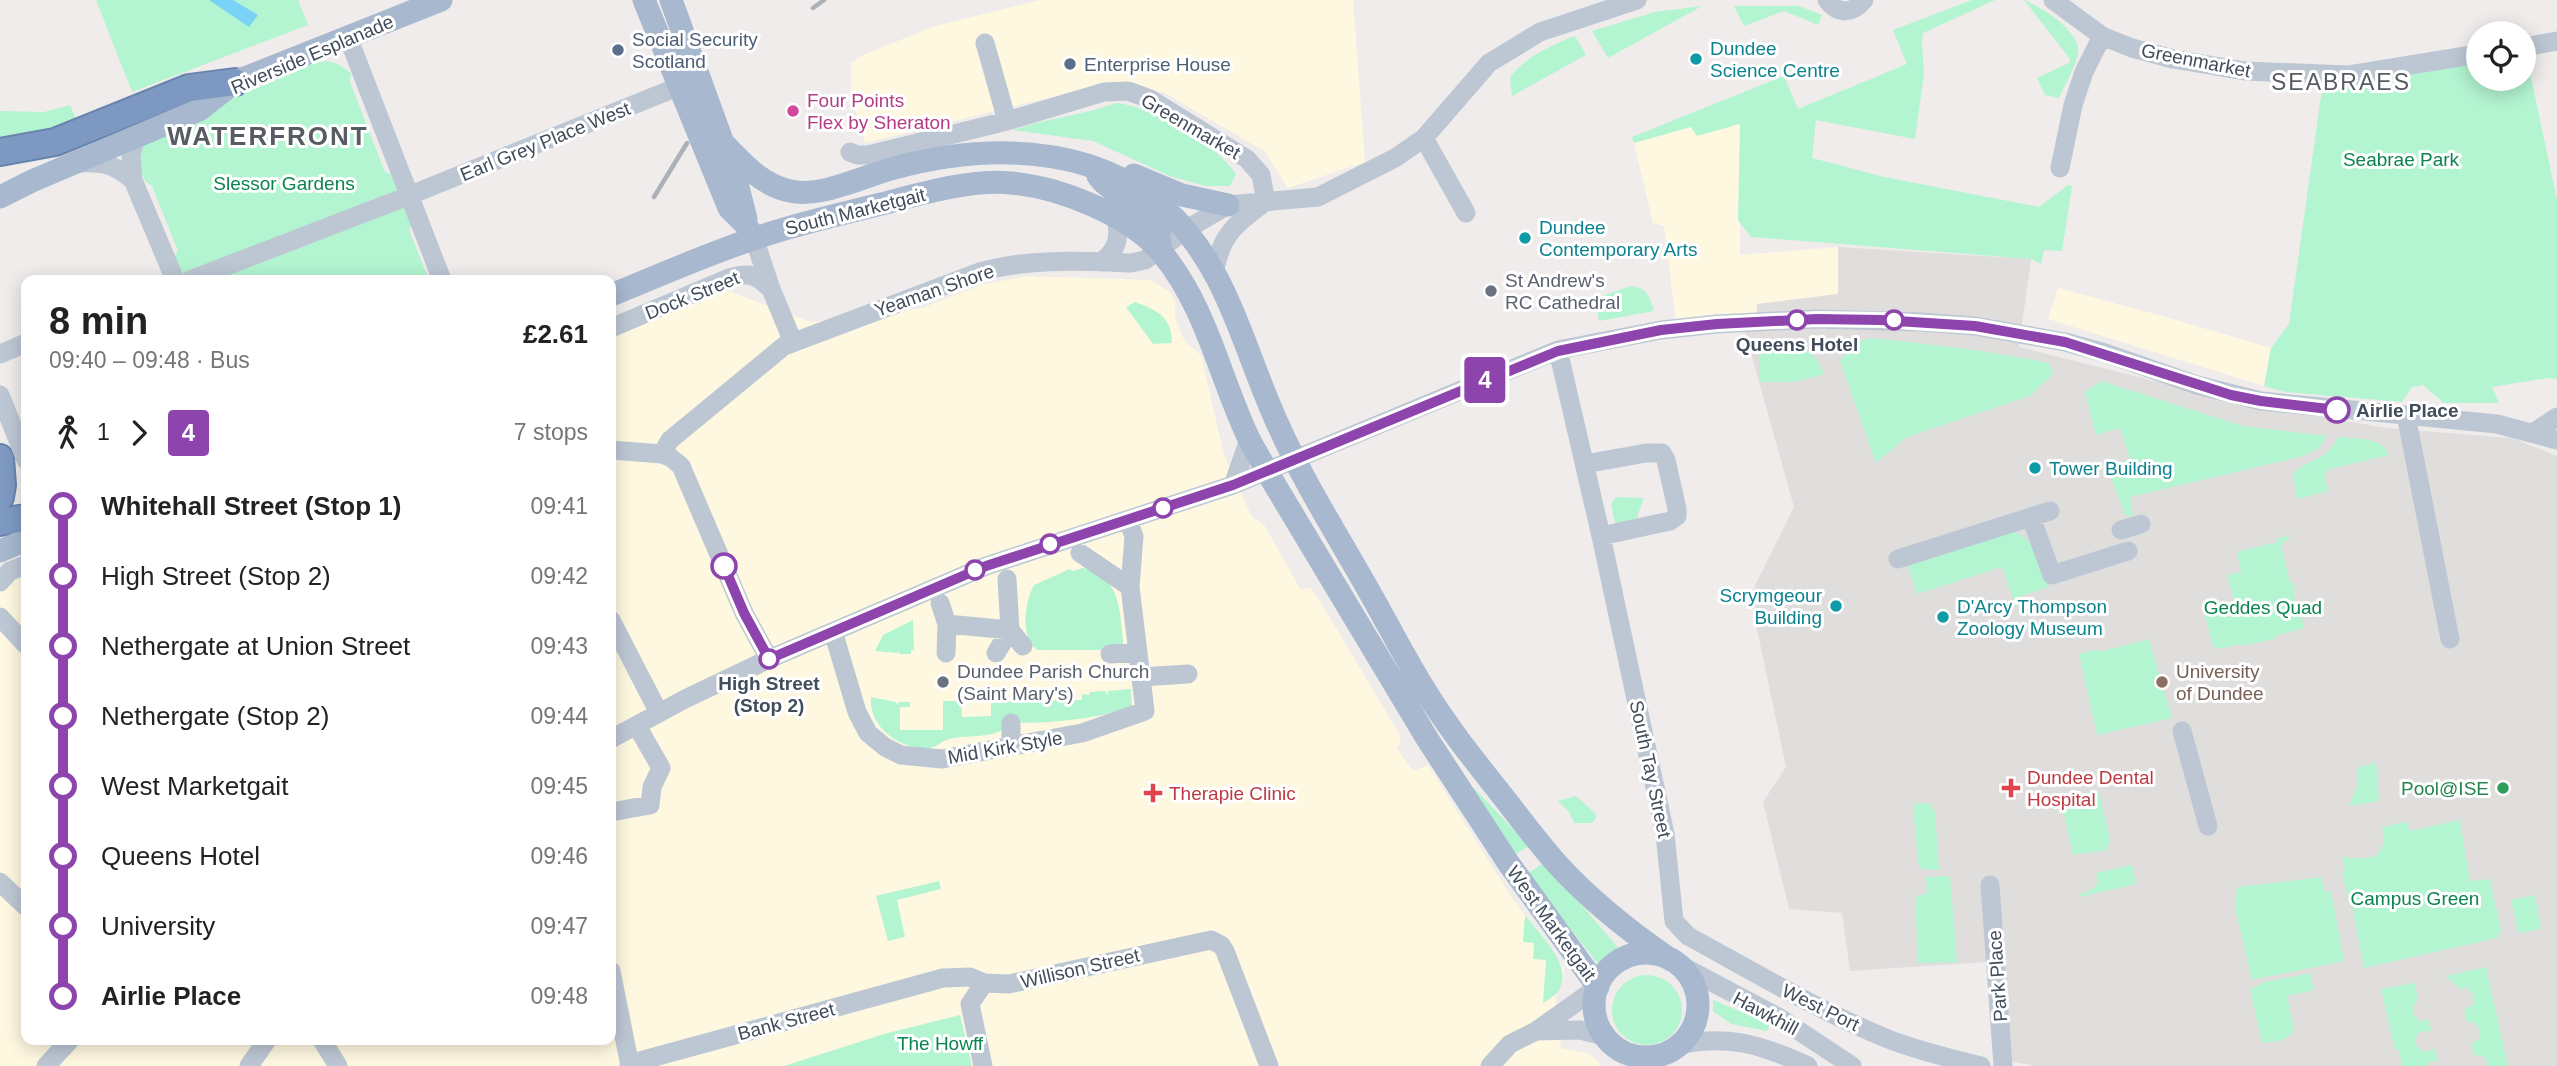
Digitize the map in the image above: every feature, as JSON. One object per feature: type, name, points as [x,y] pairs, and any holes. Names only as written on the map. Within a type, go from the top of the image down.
[{"type":"highway","points":[[0,152],[55,142],[189,88],[235,82]]},
{"type":"highway","points":[[0,458],[0,497]]},
{"type":"highway","points":[[0,522],[21,519]]},
{"type":"main road","name":"Riverside Esplanade","points":[[0,197],[199,110],[235,82],[441,0]]},
{"type":"main road","points":[[644,0],[729,208],[750,232]]},
{"type":"main road","points":[[671,0],[744,204],[750,232]]},
{"type":"main road","name":"South Marketgait","points":[[723,143],[760,180],[794,192],[812,193],[896,168],[953,156]]},
{"type":"main road","name":"West Marketgait","points":[[953,156],[1013,151],[1051,156],[1090,166],[1131,184],[1161,205],[1187,229],[1214,269],[1278,427],[1295,460],[1422,685],[1478,764],[1556,863],[1585,893],[1640,939],[1675,962]]},
{"type":"main road","points":[[1090,166],[1136,175],[1182,195],[1228,205]]},
{"type":"main road","points":[[1090,166],[1104,183],[1149,218],[1159,233],[1160,250]]},
{"type":"main road","name":"Riverside Esplanade","points":[[0,191],[32,181]]},
{"type":"main road","name":"West Marketgait","points":[[957,187],[1009,182],[1051,190],[1082,200],[1116,218],[1160,250],[1195,302],[1249,440],[1267,471],[1428,740],[1508,864],[1598,987]]},
{"type":"main road","name":"South Marketgait","points":[[616,293],[750,232],[957,187]]},
{"type":"main road","points":[[0,551],[21,542]]},
{"type":"main road","points":[[1619,1066],[1596,1019],[1594,1008],[1598,987],[1611,967],[1628,956],[1651,953],[1675,962],[1694,985],[1698,1007],[1691,1031],[1660,1066]]},
{"type":"main road","points":[[1608,1040],[1626,1053],[1642,1056],[1659,1055],[1677,1046]]},
{"type":"street","points":[[1160,250],[1187,229],[1228,205],[1318,197],[1395,158],[1424,138],[1489,63],[1540,32],[1637,0]]},
{"type":"street","points":[[1827,0],[1836,9],[1847,12],[1857,8],[1864,0]]},
{"type":"street","name":"Greenmarket","points":[[2053,0],[2102,36],[2132,48],[2174,59],[2245,71],[2349,75],[2466,56]]},
{"type":"street","points":[[2060,168],[2073,105],[2084,72],[2102,36]]},
{"type":"street","points":[[348,37],[440,275]]},
{"type":"street","points":[[2536,45],[2557,41]]},
{"type":"street","points":[[985,43],[1007,121]]},
{"type":"street","name":"Earl Grey Place West","points":[[203,275],[680,86]]},
{"type":"street","name":"Greenmarket","points":[[850,152],[868,155],[1007,121],[1104,92],[1128,91],[1150,99],[1247,159],[1261,175],[1266,202]]},
{"type":"street","points":[[136,136],[131,156],[133,180],[173,275]]},
{"type":"street","points":[[1424,138],[1466,213]]},
{"type":"street","points":[[72,164],[100,162],[116,166],[133,180]]},
{"type":"street","points":[[1214,269],[1223,241],[1235,225],[1266,202]]},
{"type":"street","points":[[1101,262],[1115,248],[1118,235],[1116,218]]},
{"type":"street","points":[[750,232],[793,342]]},
{"type":"street","name":"Yeaman Shore","points":[[662,454],[670,440],[765,359],[793,342],[900,300],[990,269],[1038,262],[1131,263],[1144,260],[1160,250]]},
{"type":"street","name":"Dock Street","points":[[616,326],[729,278],[746,274],[758,278],[771,289]]},
{"type":"street","points":[[616,737],[706,688],[986,566],[1233,485],[1558,351],[1672,328],[1817,319],[1946,323],[2024,333],[2065,342],[2231,395],[2261,401],[2497,424],[2557,440]]},
{"type":"street","points":[[0,354],[21,345]]},
{"type":"street","points":[[1558,351],[1585,464],[1646,453],[1662,453],[1677,509],[1677,516],[1670,521],[1601,536]]},
{"type":"street","points":[[0,396],[21,448]]},
{"type":"street","points":[[2406,415],[2450,639]]},
{"type":"street","points":[[2533,433],[2557,417]]},
{"type":"street","points":[[1233,485],[1249,440]]},
{"type":"street","points":[[616,450],[662,454],[681,466],[744,613],[769,659]]},
{"type":"street","name":"South Tay Street","points":[[1585,464],[1665,834],[1672,880],[1674,921]]},
{"type":"street","points":[[1898,559],[2041,514],[2052,575],[2128,551]]},
{"type":"street","points":[[2121,530],[2141,524]]},
{"type":"street","points":[[1130,526],[1134,536],[1129,587],[1141,677],[1188,674]]},
{"type":"street","points":[[1080,553],[1129,587]]},
{"type":"street","points":[[0,582],[10,571],[21,567]]},
{"type":"street","points":[[996,653],[1010,630],[1007,579]]},
{"type":"street","points":[[940,603],[947,624],[946,653]]},
{"type":"street","points":[[0,617],[21,640]]},
{"type":"street","points":[[947,624],[1010,630],[1023,646]]},
{"type":"street","points":[[616,631],[659,713]]},
{"type":"street","name":"Mid Kirk Style","points":[[835,638],[857,712],[868,733],[885,747],[901,755],[941,764],[1011,746],[1082,733],[1149,712],[1141,677]]},
{"type":"street","points":[[1110,653],[1138,652]]},
{"type":"street","points":[[1011,723],[1011,746]]},
{"type":"street","points":[[616,811],[654,805],[652,787],[663,772],[637,726]]},
{"type":"street","points":[[2182,731],[2207,826]]},
{"type":"street","points":[[0,882],[21,902]]},
{"type":"street","name":"Park Place","points":[[1990,885],[2003,1066]]},
{"type":"street","name":"West Port","points":[[1674,921],[1688,936],[1838,1016],[1889,1040],[1981,1066]]},
{"type":"street","name":"Willison Street","points":[[943,978],[970,977],[984,983],[1009,984],[1202,941],[1217,942],[1225,951],[1269,1066]]},
{"type":"street","name":"Hawkhill","points":[[1675,962],[1778,1017],[1852,1066]]},
{"type":"street","name":"Bank Street","points":[[630,1065],[943,978]]},
{"type":"street","points":[[983,1066],[970,1004],[984,983]]},
{"type":"street","points":[[1490,1066],[1510,1044],[1536,1031],[1598,987]]},
{"type":"street","points":[[616,996],[630,1065]]},
{"type":"street","points":[[1536,1031],[1580,1031],[1608,1040]]},
{"type":"street","name":"Hawkhill","points":[[1677,1046],[1699,1040],[1736,1040],[1757,1045],[1808,1066]]},
{"type":"street","points":[[46,1066],[65,1045]]},
{"type":"street","points":[[249,1066],[264,1045]]},
{"type":"street","points":[[325,1045],[338,1066]]},
{"type":"shaded area","points":[[1040,0],[1353,0],[1365,162],[1288,188],[1264,151],[1163,92],[1116,81],[865,143],[851,94],[851,63],[863,55],[935,26]]},
{"type":"shaded area","points":[[1740,124],[1740,255],[1838,247],[1838,294],[1757,304],[1755,317],[1676,321],[1664,226],[1653,223],[1634,143],[1691,127]]},
{"type":"shaded area","name":"University of Dundee","points":[[1838,247],[2031,259],[2019,347],[2238,402],[2386,428],[2512,438],[2557,456],[2557,1066],[2035,1066],[2010,1061],[2002,961],[1850,971],[1842,913],[1789,909],[1763,802],[1786,767],[1750,596],[1794,507],[1744,328],[1758,321],[1757,304],[1838,294]]},
{"type":"shaded area","points":[[1025,276],[1151,280],[1170,292],[1175,301],[1175,318],[1185,342],[1201,355],[1224,455],[1252,517],[1265,526],[1300,589],[1310,588],[1317,596],[1400,735],[1397,748],[1413,771],[1428,765],[1512,898],[1564,968],[1564,981],[1555,996],[1561,1048],[1587,1053],[1601,1066],[0,1066],[0,583],[21,569],[21,1045],[616,1045],[616,329],[720,288],[811,322],[922,308],[981,285]]},
{"type":"shaded area","points":[[2058,288],[2271,348],[2264,386],[2048,319]]},
{"type":"green space","points":[[96,0],[298,0],[308,25],[132,92]]},
{"type":"green space","points":[[1972,0],[1995,0],[1923,33],[1924,74],[1915,139],[1816,120],[1812,158],[1884,177],[2039,207],[2068,185],[2072,186],[2062,251],[2044,250],[2041,264],[2031,259],[1751,237],[1738,220],[1740,124],[1697,136],[1691,127],[1634,143],[1632,137],[1784,76],[1798,109],[1907,64],[1893,30]]},
{"type":"green space","points":[[2024,0],[2058,21],[2077,44],[2075,64],[2059,98],[2045,95],[2037,78],[2069,63],[2070,59]]},
{"type":"green space","points":[[1702,6],[1608,58],[1592,31],[1655,12]]},
{"type":"green space","points":[[1734,6],[1799,6],[1822,15],[1818,25],[1784,11],[1744,26]]},
{"type":"green space","points":[[1575,36],[1586,55],[1512,96],[1510,77],[1524,63],[1557,43]]},
{"type":"green space","name":"Slessor Gardens","points":[[317,62],[338,64],[351,73],[350,82],[385,172],[393,175],[412,224],[409,230],[427,275],[180,275],[173,257],[178,251],[152,186],[145,181],[136,159],[146,136]]},
{"type":"green space","name":"Seabrae Park","points":[[2466,64],[2466,91],[2534,91],[2557,200],[2557,379],[2547,378],[2492,387],[2499,403],[2444,403],[2423,385],[2412,387],[2402,402],[2285,392],[2264,386],[2271,348],[2289,324],[2322,89]]},
{"type":"green space","points":[[1116,103],[1147,111],[1199,139],[1227,162],[1236,174],[1230,186],[1205,186],[1170,176],[1093,141],[1013,130]]},
{"type":"green space","points":[[70,105],[77,121],[24,137],[0,140],[0,111],[44,112]]},
{"type":"green space","points":[[1631,286],[1647,294],[1654,311],[1599,321],[1597,306],[1602,296]]},
{"type":"green space","points":[[1135,302],[1162,316],[1169,327],[1172,343],[1153,344],[1126,307]]},
{"type":"green space","points":[[1871,338],[1960,348],[2049,363],[2053,374],[2030,396],[1907,437],[1876,463],[1840,361],[1853,343]]},
{"type":"green space","points":[[1786,343],[1810,353],[1824,374],[1795,382],[1760,382],[1758,344]]},
{"type":"green space","points":[[2101,381],[2243,426],[2327,436],[2316,450],[2300,457],[2130,497],[2133,517],[2125,515],[2107,467],[2130,459],[2120,428],[2096,435],[2085,392]]},
{"type":"green space","points":[[2338,437],[2375,441],[2386,449],[2389,455],[2329,469],[2324,475],[2328,491],[2297,499],[2293,473],[2328,451]]},
{"type":"green space","points":[[1616,497],[1644,498],[1638,514],[1638,524],[1615,523],[1611,504]]},
{"type":"green space","points":[[2006,529],[2030,544],[2039,559],[2049,587],[2013,599],[2002,567],[1917,594],[1906,561]]},
{"type":"green space","name":"Geddes Quad","points":[[2288,535],[2289,538],[2281,545],[2290,582],[2294,582],[2295,606],[2299,605],[2304,628],[2275,636],[2275,639],[2242,646],[2241,644],[2218,649],[2213,646],[2203,608],[2234,601],[2227,575],[2241,572],[2237,552],[2277,542],[2277,539]]},
{"type":"green space","points":[[1083,568],[1096,572],[1112,589],[1120,612],[1124,650],[1038,650],[1032,645],[1026,629],[1026,610],[1034,585],[1070,569],[1072,571]]},
{"type":"green space","points":[[913,620],[914,650],[911,650],[911,654],[875,651],[883,635]]},
{"type":"green space","points":[[2149,639],[2172,718],[2097,735],[2079,654]]},
{"type":"green space","points":[[1131,689],[1132,707],[1072,720],[1011,723],[998,732],[949,739],[930,748],[908,746],[888,735],[871,708],[871,697],[896,702],[897,705],[899,702],[910,702],[910,707],[900,707],[900,730],[943,730],[943,701],[961,701],[962,717],[991,716],[991,701],[1082,700],[1082,694],[1089,695],[1090,692],[1105,691],[1108,696],[1108,691]]},
{"type":"green space","points":[[2376,762],[2379,801],[2349,806],[2357,787],[2357,768]]},
{"type":"green space","points":[[1474,788],[1529,846],[1513,856],[1470,790]]},
{"type":"green space","points":[[2099,791],[2110,840],[2107,850],[2073,855],[2060,796]]},
{"type":"green space","points":[[1576,796],[1595,813],[1596,818],[1592,823],[1574,823],[1569,812],[1558,801]]},
{"type":"green space","points":[[1930,803],[1935,812],[1939,870],[1921,869],[1918,862],[1913,804]]},
{"type":"green space","name":"Campus Green","points":[[2460,820],[2470,881],[2490,879],[2501,930],[2497,938],[2364,968],[2352,906],[2342,872],[2345,871],[2342,857],[2374,856],[2382,847],[2382,827],[2407,822],[2410,831]]},
{"type":"green space","points":[[1545,862],[1620,950],[1600,966],[1527,874]]},
{"type":"green space","points":[[2132,865],[2136,884],[2079,897],[2098,883],[2096,873]]},
{"type":"green space","points":[[1950,876],[1957,962],[1918,963],[1915,899],[1927,893],[1926,877]]},
{"type":"green space","points":[[2321,877],[2325,892],[2331,891],[2344,961],[2252,980],[2235,908],[2237,887]]},
{"type":"green space","points":[[939,881],[941,889],[897,900],[905,937],[888,941],[876,896]]},
{"type":"green space","points":[[2535,895],[2541,929],[2518,933],[2511,900]]},
{"type":"green space","points":[[1525,915],[1551,948],[1562,972],[1562,983],[1556,993],[1543,1003],[1546,960],[1533,959],[1534,943],[1523,942]]},
{"type":"green space","points":[[2486,967],[2508,1066],[2488,1066],[2485,1057],[2474,1055],[2471,1044],[2480,1038],[2480,1029],[2473,1022],[2467,1022],[2464,1010],[2474,1004],[2474,995],[2467,988],[2460,989],[2446,976]]},
{"type":"green space","points":[[2310,973],[2314,990],[2287,996],[2294,1029],[2292,1033],[2281,1040],[2262,1042],[2250,990],[2264,982]]},
{"type":"green space","points":[[1647,975],[1666,981],[1676,991],[1682,1010],[1676,1029],[1666,1039],[1647,1045],[1628,1039],[1618,1029],[1612,1010],[1618,991],[1628,981]]},
{"type":"green space","points":[[2415,983],[2418,1000],[2414,1004],[2413,1014],[2420,1021],[2429,1020],[2431,1031],[2420,1032],[2415,1040],[2416,1045],[2423,1052],[2434,1049],[2439,1060],[2426,1066],[2402,1066],[2399,1050],[2395,1050],[2381,989]]},
{"type":"green space","points":[[1713,1000],[1770,1024],[1767,1031],[1731,1024],[1713,1011]]},
{"type":"green space","name":"The Howff","points":[[960,1015],[972,1066],[784,1066],[884,1034]]},
{"type":"water","points":[[209,0],[233,0],[258,15],[249,27]]},
{"type":"railway","points":[[813,8],[824,0]]},
{"type":"railway","points":[[654,197],[687,143]]},
{"type":"bus line","name":"4","points":[[724,566],[744,613],[769,659],[986,566],[1233,485],[1558,351],[1661,330],[1717,324],[1861,319],[1975,326],[2065,342],[2231,395],[2337,410]]},
{"type":"place","name":"Social Security Scotland","points":[[618,50]]},
{"type":"place","name":"Dundee Science Centre","points":[[1696,59]]},
{"type":"place","name":"Enterprise House","points":[[1070,64]]},
{"type":"place","name":"Four Points Flex by Sheraton","points":[[793,111]]},
{"type":"place","name":"Dundee Contemporary Arts","points":[[1525,238]]},
{"type":"place","name":"St Andrew's RC Cathedral","points":[[1491,291]]},
{"type":"place","name":"Queens Hotel","points":[[1797,320]]},
{"type":"place","name":"Airlie Place","points":[[2337,410]]},
{"type":"place","name":"Tower Building","points":[[2035,468]]},
{"type":"place","name":"Scrymgeour Building","points":[[1836,606]]},
{"type":"place","name":"D'Arcy Thompson Zoology Museum","points":[[1943,617]]},
{"type":"place","name":"High Street (Stop 2)","points":[[769,659]]},
{"type":"place","name":"Dundee Parish Church (Saint Mary's)","points":[[943,682]]},
{"type":"place","name":"University of Dundee","points":[[2162,682]]},
{"type":"place","name":"Dundee Dental Hospital","points":[[2011,788]]},
{"type":"place","name":"Pool@ISE","points":[[2503,788]]},
{"type":"place","name":"Therapie Clinic","points":[[1153,793]]},
{"type":"district","name":"SEABRAES","points":[[2341,82]]},
{"type":"district","name":"WATERFRONT","points":[[268,136]]}]
